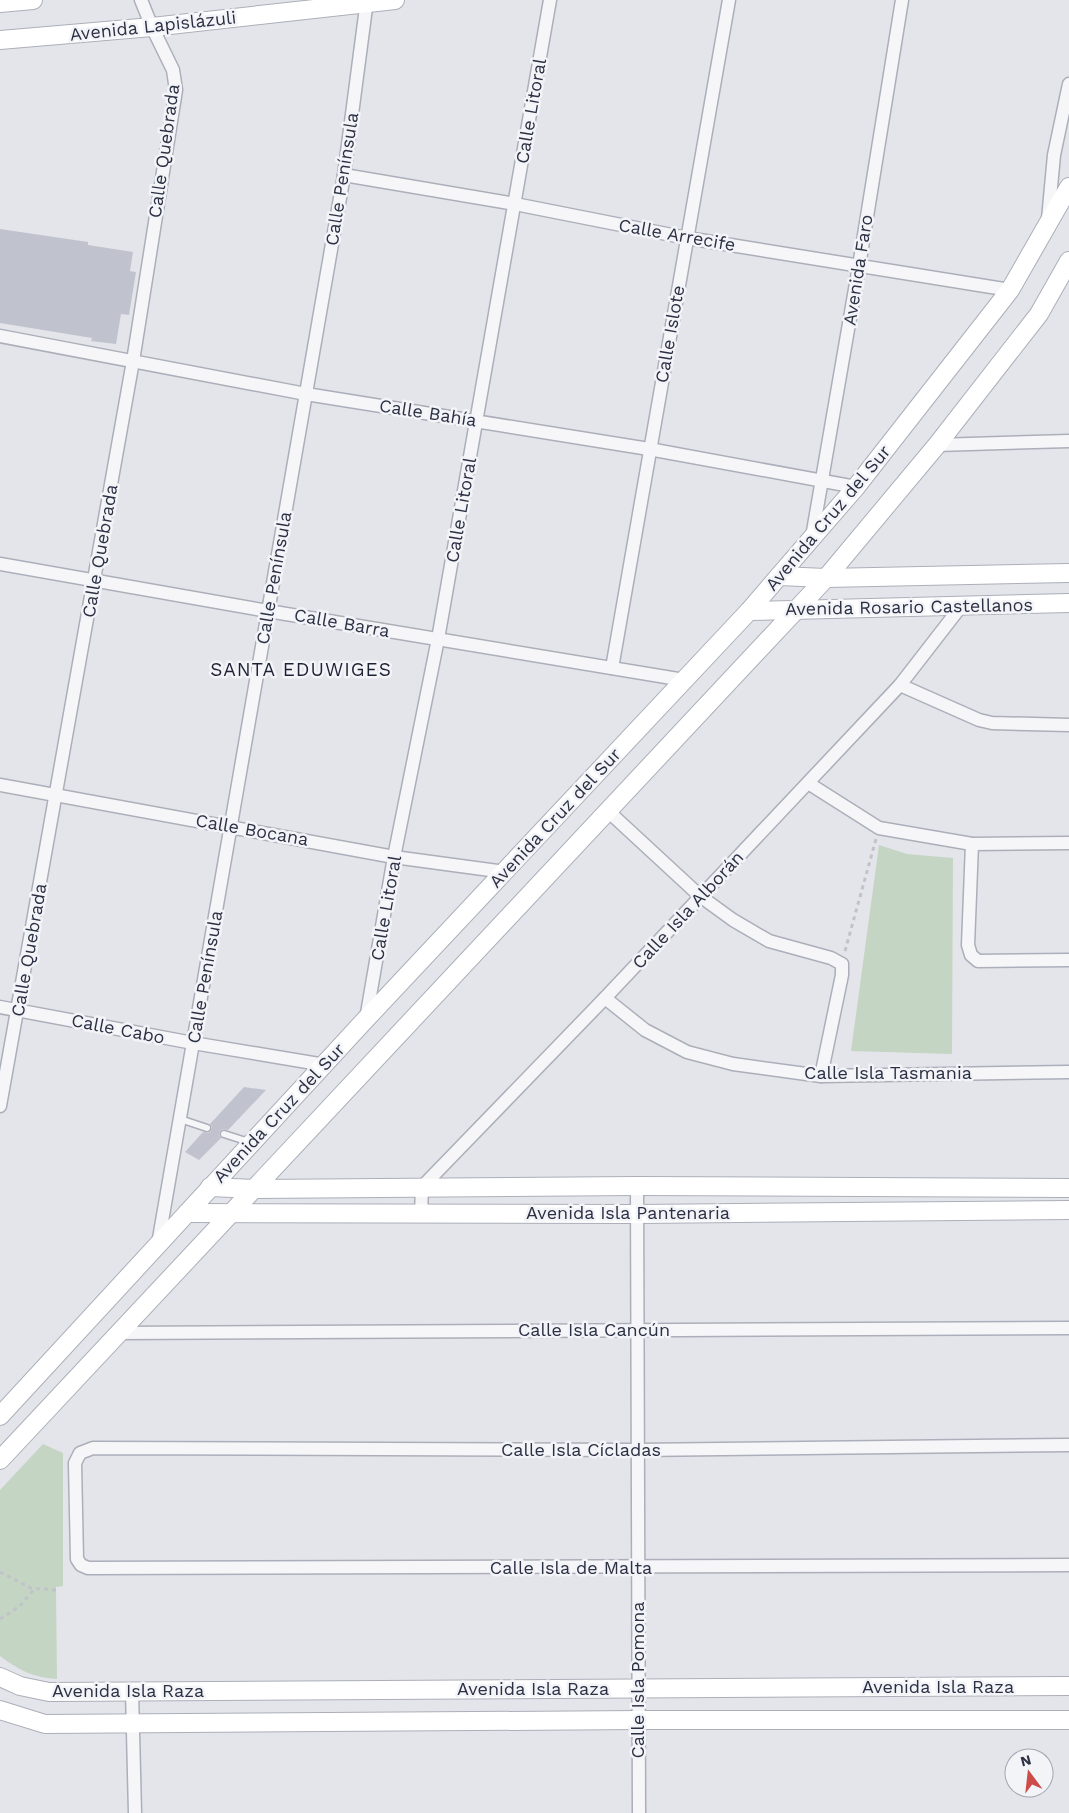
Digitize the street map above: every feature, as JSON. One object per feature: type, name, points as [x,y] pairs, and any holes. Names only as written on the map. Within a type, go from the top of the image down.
[{"type":"street","points":[[0,3],[33,0]]},
{"type":"street","name":"Calle Quebrada","points":[[0,1106],[133,361],[176,90],[173,70],[141,0]]},
{"type":"street","name":"Avenida Lapislázuli","points":[[0,40],[152,27],[367,1],[395,0]]},
{"type":"street","name":"Calle Litoral","points":[[366,1019],[394,857],[438,639],[550,0]]},
{"type":"street","name":"Calle Islote","points":[[612,668],[649,449],[730,0]]},
{"type":"street","name":"Avenida Faro","points":[[811,539],[859,266],[902,0]]},
{"type":"street","name":"Calle Península","points":[[158,1244],[344,175],[367,1]]},
{"type":"street","points":[[1047,226],[1054,155],[1069,84]]},
{"type":"street","name":"Calle Arrecife","points":[[344,175],[515,204],[687,238],[1010,290]]},
{"type":"street","name":"Avenida Cruz del Sur","points":[[0,1416],[366,1019],[749,611],[856,487],[1010,290],[1069,187]]},
{"type":"street","name":"Avenida Cruz del Sur","points":[[0,1460],[826,578],[937,445],[1039,314],[1069,261]]},
{"type":"street","name":"Calle Bahía","points":[[0,336],[306,394],[649,449],[856,487]]},
{"type":"street","points":[[937,445],[1069,441]]},
{"type":"street","name":"Calle Barra","points":[[0,564],[268,611],[684,680]]},
{"type":"street","name":"Avenida Rosario Castellanos","points":[[779,576],[826,578],[1069,573]]},
{"type":"street","name":"Avenida Rosario Castellanos","points":[[749,611],[1069,603]]},
{"type":"street","name":"Calle Isla Alborán","points":[[422,1188],[605,998],[900,684],[962,605]]},
{"type":"street","points":[[900,684],[985,722],[1069,725]]},
{"type":"street","points":[[808,783],[879,828],[972,844],[1069,843]]},
{"type":"street","name":"Calle Bocana","points":[[0,785],[394,857],[505,872]]},
{"type":"street","points":[[608,811],[700,896],[733,920],[769,941],[831,958],[842,964],[842,975],[821,1076]]},
{"type":"street","points":[[972,844],[968,945],[971,956],[978,960],[1069,960]]},
{"type":"street","name":"Calle Isla Tasmania","points":[[605,998],[645,1030],[687,1052],[733,1064],[821,1076],[1069,1072]]},
{"type":"street","name":"Calle Cabo","points":[[0,1007],[193,1043],[325,1065]]},
{"type":"street","name":"Avenida Isla Pantenaria","points":[[210,1188],[637,1186],[1069,1188]]},
{"type":"street","name":"Calle Isla Pomona","points":[[637,1186],[639,1813]]},
{"type":"street","points":[[421,1214],[422,1188]]},
{"type":"street","name":"Avenida Isla Pantenaria","points":[[187,1213],[638,1214],[1069,1210]]},
{"type":"street","name":"Calle Isla Cancún","points":[[120,1332],[1069,1328]]},
{"type":"street","name":"Calle Isla Cícladas","points":[[78,1559],[75,1463],[80,1453],[93,1448],[637,1450],[1069,1445]]},
{"type":"street","name":"Calle Isla de Malta","points":[[78,1559],[81,1565],[88,1568],[638,1568],[1069,1565]]},
{"type":"street","name":"Avenida Isla Raza","points":[[0,1677],[20,1686],[49,1692],[1069,1686]]},
{"type":"street","points":[[132,1691],[135,1813]]},
{"type":"street","name":"Avenida Isla Raza","points":[[0,1710],[45,1724],[639,1720],[1069,1720]]},
{"type":"lane","points":[[180,1119],[207,1128]]},
{"type":"lane","points":[[224,1134],[251,1143]]},
{"type":"path","points":[[842,964],[879,828]]},
{"type":"path","points":[[0,1572],[32,1588],[56,1590]]},
{"type":"path","points":[[0,1619],[20,1606],[35,1588]]},
{"type":"green space","points":[[879,845],[907,854],[953,858],[952,1054],[851,1051]]},
{"type":"green space","points":[[43,1444],[63,1453],[63,1586],[56,1587],[57,1679],[41,1677],[27,1672],[0,1656],[0,1490]]},
{"type":"building","points":[[0,229],[88,242],[88,245],[133,252],[130,271],[136,272],[129,315],[121,314],[116,344],[91,341],[92,338],[0,323]]},
{"type":"building","points":[[244,1087],[266,1090],[228,1130],[223,1129],[220,1131],[219,1135],[221,1138],[199,1160],[185,1152],[203,1132],[208,1133],[211,1131],[212,1127],[210,1124]]},
{"type":"district","name":"SANTA EDUWIGES","points":[[301,669]]}]
